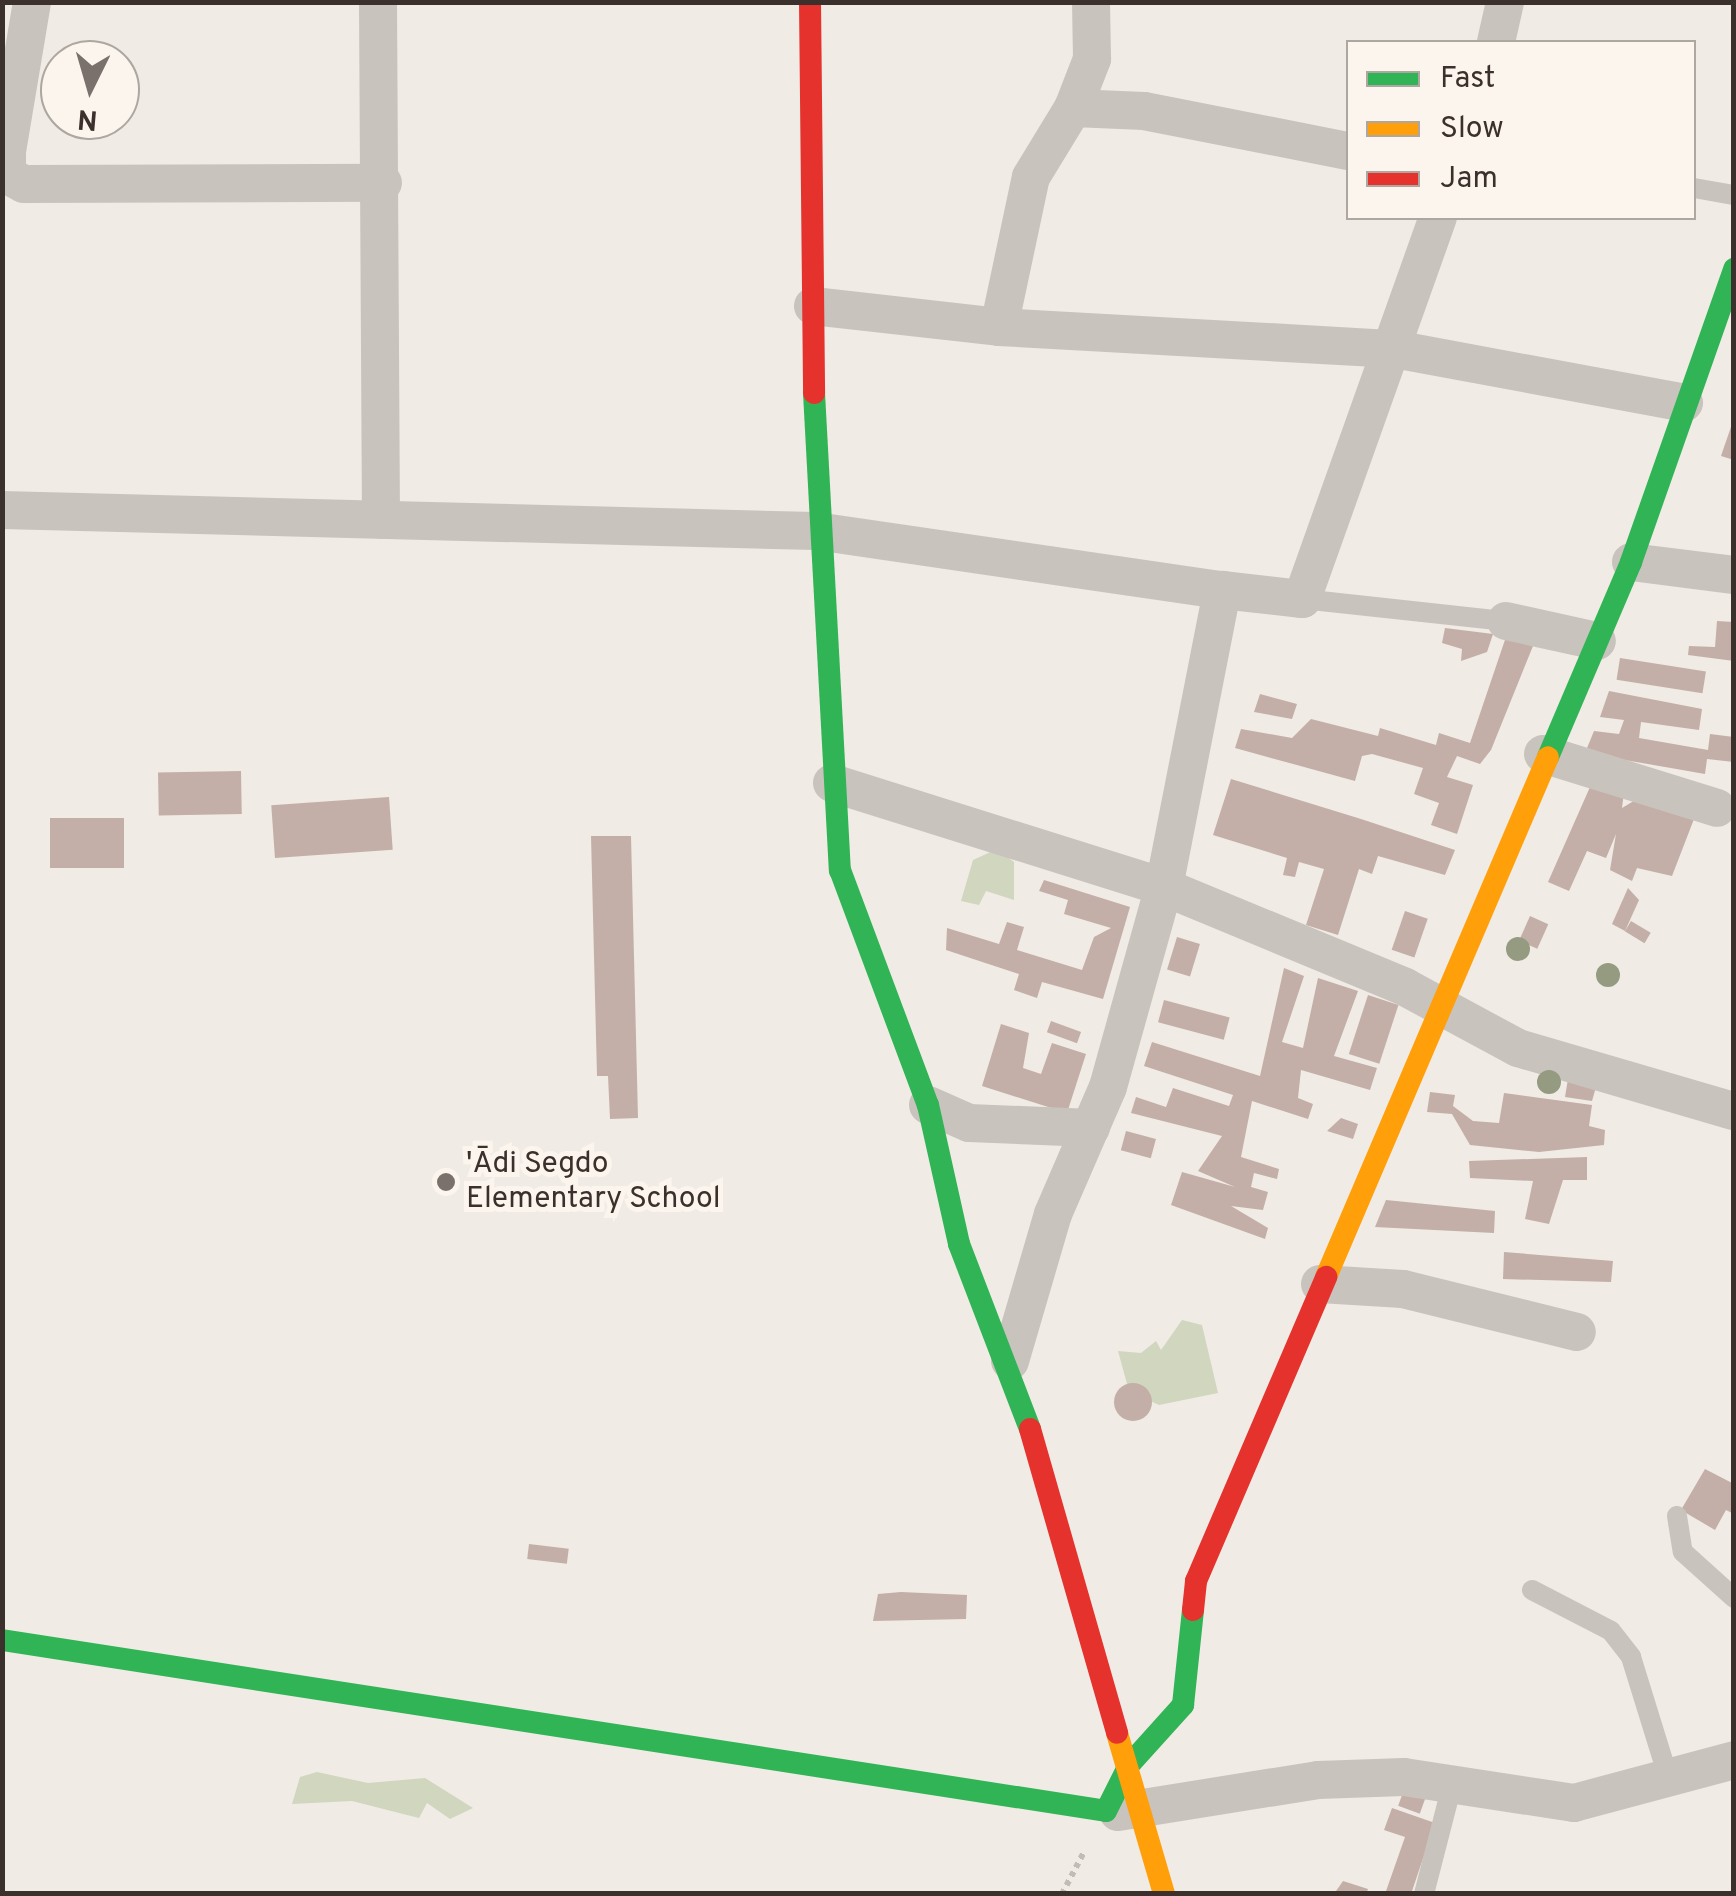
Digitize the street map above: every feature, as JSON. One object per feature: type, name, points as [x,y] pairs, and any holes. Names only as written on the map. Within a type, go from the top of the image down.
[{"type":"street","points":[[32,2],[7,152],[7,175],[24,184],[382,184]]},
{"type":"street","points":[[378,2],[381,520]]},
{"type":"street","points":[[810,2],[816,531],[832,783],[851,910],[928,1105],[959,1244],[1010,1361],[1129,1765],[1124,1812],[1164,1894]]},
{"type":"street","points":[[999,327],[1031,177],[1074,108],[1092,58],[1091,2]]},
{"type":"street","points":[[1496,40],[1505,2]]},
{"type":"street","points":[[1074,108],[1144,112],[1346,151]]},
{"type":"street","points":[[2,510],[816,531],[1302,599],[1437,220]]},
{"type":"street","points":[[1124,1812],[1129,1765],[1183,1705],[1196,1581],[1436,1006],[1631,562],[1734,269]]},
{"type":"street","points":[[814,306],[999,327],[1394,350],[1684,403]]},
{"type":"street","points":[[1631,562],[1734,575]]},
{"type":"street","points":[[1010,1361],[1053,1214],[1091,1128],[1164,887],[1222,590]]},
{"type":"street","points":[[1506,621],[1597,641]]},
{"type":"street","points":[[1544,754],[1725,816]]},
{"type":"street","points":[[832,783],[1164,887],[1436,1006],[1518,1048],[1734,1110]]},
{"type":"street","points":[[928,1105],[969,1124],[1091,1128]]},
{"type":"street","points":[[1320,1284],[1438,1296],[1577,1332]]},
{"type":"street","points":[[2,1640],[1124,1812],[1318,1780],[1404,1777],[1451,1789],[1574,1804],[1734,1760]]},
{"type":"lane","points":[[1696,188],[1734,195]]},
{"type":"lane","points":[[1302,599],[1506,621]]},
{"type":"lane","points":[[1677,1516],[1683,1552],[1734,1598]]},
{"type":"lane","points":[[1532,1590],[1611,1631],[1631,1657],[1669,1780]]},
{"type":"lane","points":[[1424,1894],[1451,1789]]},
{"type":"green space","points":[[997,849],[1014,862],[1014,900],[986,891],[979,905],[961,901],[973,860]]},
{"type":"green space","points":[[1182,1320],[1202,1325],[1218,1393],[1159,1405],[1129,1391],[1118,1351],[1141,1353],[1156,1341],[1161,1350]]},
{"type":"green space","points":[[317,1772],[368,1783],[425,1778],[473,1808],[450,1819],[427,1803],[419,1818],[352,1801],[292,1804],[300,1777]]},
{"type":"building","points":[[1734,421],[1734,460],[1721,456]]},
{"type":"building","points":[[1717,621],[1734,622],[1734,661],[1688,655],[1689,646],[1715,647]]},
{"type":"building","points":[[1445,628],[1493,634],[1487,652],[1461,661],[1462,649],[1442,643]]},
{"type":"building","points":[[1508,631],[1535,641],[1491,750],[1480,764],[1457,756],[1447,777],[1473,785],[1457,834],[1431,825],[1439,803],[1414,794],[1423,768],[1372,754],[1362,756],[1355,781],[1235,748],[1241,729],[1292,738],[1311,719],[1378,736],[1380,728],[1436,745],[1439,733],[1470,743]]},
{"type":"building","points":[[1620,658],[1706,672],[1702,693],[1617,680]]},
{"type":"building","points":[[1609,691],[1702,709],[1699,730],[1641,722],[1639,738],[1708,750],[1710,734],[1734,737],[1734,762],[1707,759],[1705,774],[1585,753],[1594,731],[1619,734],[1624,720],[1600,717]]},
{"type":"building","points":[[1260,694],[1297,704],[1292,719],[1254,712]]},
{"type":"building","points":[[241,771],[242,814],[159,815],[158,772]]},
{"type":"building","points":[[1594,778],[1624,792],[1622,808],[1637,799],[1694,819],[1672,876],[1637,868],[1632,881],[1610,870],[1616,834],[1606,858],[1587,851],[1569,891],[1548,882]]},
{"type":"building","points":[[1231,779],[1455,850],[1445,875],[1378,856],[1372,874],[1359,869],[1338,935],[1306,925],[1324,869],[1299,862],[1295,877],[1283,875],[1287,858],[1213,835]]},
{"type":"building","points":[[389,797],[393,850],[275,858],[271,805]]},
{"type":"building","points":[[50,818],[124,818],[124,868],[50,868]]},
{"type":"building","points":[[591,836],[631,836],[638,1118],[610,1119],[608,1076],[597,1076]]},
{"type":"building","points":[[1044,880],[1130,907],[1103,999],[1042,982],[1037,998],[1014,990],[1019,974],[946,950],[947,928],[999,944],[1007,922],[1024,927],[1017,950],[1082,970],[1094,937],[1111,928],[1064,914],[1068,900],[1039,891]]},
{"type":"building","points":[[1628,888],[1639,900],[1625,931],[1612,924]]},
{"type":"building","points":[[1405,911],[1428,919],[1414,958],[1392,950]]},
{"type":"building","points":[[1530,916],[1548,924],[1537,949],[1519,941]]},
{"type":"building","points":[[1631,921],[1651,933],[1645,943],[1625,931]]},
{"type":"building","points":[[1177,937],[1200,944],[1190,977],[1167,970]]},
{"type":"building","points":[[1284,968],[1304,976],[1282,1042],[1303,1048],[1318,978],[1358,991],[1334,1056],[1377,1068],[1370,1090],[1301,1070],[1298,1098],[1313,1104],[1308,1119],[1252,1101],[1241,1157],[1279,1169],[1277,1179],[1254,1173],[1251,1187],[1268,1192],[1263,1210],[1231,1206],[1268,1228],[1265,1239],[1171,1205],[1182,1172],[1235,1187],[1198,1171],[1222,1136],[1131,1113],[1136,1097],[1166,1107],[1173,1088],[1229,1106],[1233,1095],[1144,1066],[1152,1042],[1260,1076]]},
{"type":"building","points":[[1368,995],[1398,1005],[1379,1064],[1349,1054]]},
{"type":"building","points":[[1164,1000],[1230,1018],[1224,1040],[1158,1022]]},
{"type":"building","points":[[1051,1021],[1081,1032],[1077,1043],[1047,1032]]},
{"type":"building","points":[[1001,1024],[1029,1033],[1023,1068],[1041,1074],[1052,1043],[1086,1054],[1067,1113],[982,1086]]},
{"type":"building","points":[[1568,1079],[1596,1087],[1592,1101],[1565,1097]]},
{"type":"building","points":[[1430,1092],[1455,1095],[1453,1106],[1473,1121],[1499,1123],[1504,1093],[1592,1105],[1589,1126],[1605,1130],[1604,1145],[1539,1152],[1470,1145],[1452,1114],[1427,1112]]},
{"type":"building","points":[[1341,1118],[1358,1124],[1353,1139],[1327,1131]]},
{"type":"building","points":[[1126,1131],[1156,1139],[1151,1158],[1121,1150]]},
{"type":"building","points":[[1587,1157],[1587,1180],[1563,1180],[1549,1224],[1525,1219],[1533,1181],[1470,1178],[1469,1161]]},
{"type":"building","points":[[1386,1200],[1495,1211],[1494,1233],[1375,1227]]},
{"type":"building","points":[[1504,1252],[1613,1261],[1611,1282],[1503,1279]]},
{"type":"building","points":[[1133,1383],[1147,1388],[1152,1402],[1147,1416],[1133,1421],[1119,1416],[1114,1402],[1119,1388]]},
{"type":"building","points":[[1705,1469],[1734,1484],[1734,1514],[1726,1510],[1715,1530],[1681,1510]]},
{"type":"building","points":[[529,1544],[569,1549],[567,1564],[527,1559]]},
{"type":"building","points":[[878,1594],[967,1595],[966,1619],[873,1621]]},
{"type":"building","points":[[1405,1787],[1427,1795],[1420,1814],[1398,1806]]},
{"type":"building","points":[[1392,1808],[1435,1823],[1411,1894],[1385,1894],[1405,1837],[1384,1830]]},
{"type":"building","points":[[1343,1881],[1368,1889],[1366,1894],[1334,1894]]},
{"type":"traffic: fast","points":[[1548,757],[1631,562],[1734,269]]},
{"type":"traffic: fast","points":[[814,393],[840,870],[928,1105],[959,1244],[1030,1429]]},
{"type":"traffic: fast","points":[[2,1640],[1106,1811],[1129,1765],[1183,1705],[1193,1610]]},
{"type":"traffic: slow","points":[[1326,1277],[1548,757]]},
{"type":"traffic: slow","points":[[1117,1733],[1164,1894]]},
{"type":"traffic: jam","points":[[810,2],[814,393]]},
{"type":"traffic: jam","points":[[1193,1610],[1196,1581],[1326,1277]]},
{"type":"traffic: jam","points":[[1030,1429],[1117,1733]]},
{"type":"place","name":"'Ādi Segdo Elementary School","points":[[446,1182]]}]
